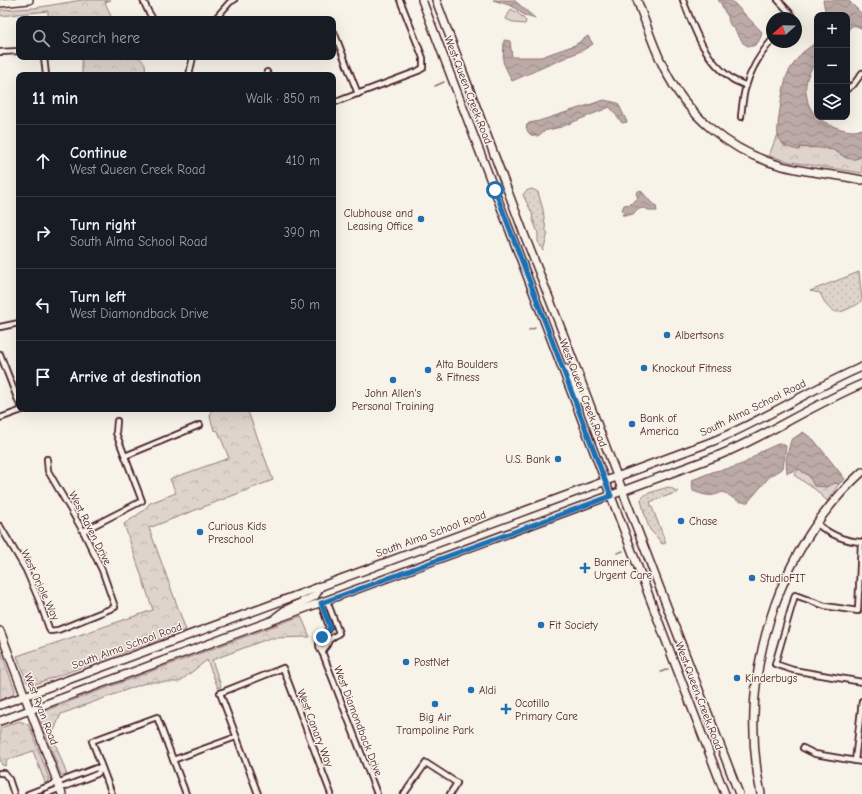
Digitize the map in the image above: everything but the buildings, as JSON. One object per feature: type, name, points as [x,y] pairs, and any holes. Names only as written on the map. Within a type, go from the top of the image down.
[{"type":"main road","points":[[0,3],[29,0]]},
{"type":"main road","name":"West Queen Creek Road","points":[[422,0],[725,794]]},
{"type":"main road","name":"West Queen Creek Road","points":[[436,0],[739,794]]},
{"type":"main road","points":[[637,0],[656,52],[673,84],[693,111],[718,134],[744,151],[777,164],[796,169],[862,180]]},
{"type":"main road","points":[[556,354],[570,375],[580,398],[584,401],[588,400]]},
{"type":"main road","name":"South Alma School Road","points":[[0,705],[721,438],[815,389],[862,367]]},
{"type":"main road","points":[[0,721],[623,492],[733,450],[830,399],[862,384]]},
{"type":"main road","points":[[761,794],[754,746],[755,691],[762,647],[770,619],[783,584],[798,554],[817,524],[838,497],[862,472]]},
{"type":"main road","points":[[268,623],[284,611],[315,596],[321,586]]},
{"type":"main road","name":"West Ryan Road","points":[[0,631],[60,788]]},
{"type":"street","points":[[143,0],[152,16]]},
{"type":"street","points":[[218,16],[230,2],[234,0]]},
{"type":"street","points":[[336,102],[423,68],[423,58],[400,0]]},
{"type":"street","points":[[683,0],[696,34],[709,57],[725,73],[734,80],[746,86]]},
{"type":"street","points":[[778,0],[788,12]]},
{"type":"street","points":[[336,37],[358,94]]},
{"type":"street","points":[[741,116],[746,86],[755,65],[766,48]]},
{"type":"street","points":[[0,52],[16,51]]},
{"type":"street","points":[[44,60],[46,72]]},
{"type":"street","points":[[190,72],[192,60]]},
{"type":"street","points":[[850,87],[862,73]]},
{"type":"street","points":[[0,327],[16,324]]},
{"type":"street","points":[[0,354],[16,395]]},
{"type":"street","points":[[0,418],[16,412]]},
{"type":"street","points":[[83,531],[142,501],[116,433],[117,421]]},
{"type":"street","points":[[125,456],[200,425]]},
{"type":"street","name":"West Raven Drive","points":[[47,459],[48,471],[83,531],[102,570],[115,607],[58,630],[50,631]]},
{"type":"street","points":[[817,524],[839,538],[852,542],[861,542],[858,611],[825,606],[795,595],[775,664],[793,670],[862,682]]},
{"type":"street","name":"West Oriole Way","points":[[0,526],[2,535],[26,570],[50,631]]},
{"type":"street","name":"West Diamondback Drive","points":[[323,654],[323,650],[330,638],[339,633],[324,602]]},
{"type":"street","name":"West Diamondback Drive","points":[[324,602],[330,627],[320,641],[320,649],[377,794]]},
{"type":"street","name":"West Canary Way","points":[[236,737],[220,693],[283,668],[332,794]]},
{"type":"street","points":[[855,761],[862,701]]},
{"type":"street","points":[[112,794],[92,741],[157,717],[186,794]]},
{"type":"street","points":[[173,760],[236,737],[258,794]]},
{"type":"street","points":[[803,748],[815,754],[862,762]]},
{"type":"street","points":[[404,794],[426,763],[457,783],[450,794]]},
{"type":"street","points":[[46,794],[96,768],[102,769]]},
{"type":"street","points":[[2,773],[9,779],[14,794]]},
{"type":"street","points":[[28,794],[60,788]]},
{"type":"green space","points":[[82,0],[111,0],[105,2],[111,16],[48,16],[48,11],[0,16],[0,10],[34,8]]},
{"type":"green space","points":[[511,9],[518,13],[526,21],[525,24],[515,23],[506,19]]},
{"type":"green space","points":[[82,60],[142,60],[145,64],[146,72],[82,72]]},
{"type":"green space","points":[[778,135],[784,146],[832,149],[846,158],[859,158],[862,155],[862,173],[791,162],[769,156]]},
{"type":"green space","points":[[532,189],[538,192],[543,210],[546,231],[548,233],[543,251],[538,242],[538,233],[532,213],[523,195],[526,191]]},
{"type":"green space","points":[[859,272],[862,300],[858,304],[848,309],[837,312],[834,311],[827,306],[820,293],[810,291]]},
{"type":"green space","points":[[211,412],[248,412],[273,480],[149,528],[186,630],[31,685],[27,682],[17,656],[153,610],[124,524],[143,511],[150,503],[176,493],[170,479],[229,458],[218,431],[214,430],[210,417]]},
{"type":"green space","points":[[799,469],[826,487],[835,483],[839,484],[827,501],[816,490],[794,475]]},
{"type":"green space","points":[[668,487],[678,492],[650,502],[666,543],[662,544],[650,529],[641,499],[646,494]]},
{"type":"green space","points":[[301,616],[310,637],[270,638],[212,660],[221,686],[218,688],[207,660],[179,682],[148,682],[61,714],[52,735],[67,775],[61,775],[40,719],[44,711]]},
{"type":"green space","points":[[0,649],[15,690],[12,696],[0,700]]},
{"type":"green space","points":[[20,721],[29,725],[49,778],[46,785],[33,751],[7,760],[5,766],[2,765],[0,760],[0,728]]},
{"type":"water","points":[[493,0],[514,0],[536,19],[525,16],[512,6]]},
{"type":"water","points":[[718,0],[731,0],[762,32],[760,40],[754,46],[748,46],[743,43],[729,22],[728,16]]},
{"type":"water","points":[[823,0],[848,0],[862,14],[862,29],[857,26],[850,27],[850,12],[825,12]]},
{"type":"water","points":[[588,36],[593,44],[583,50],[512,81],[503,62],[504,40],[510,41],[512,57],[541,57],[575,45]]},
{"type":"water","points":[[814,44],[814,65],[808,76],[806,93],[810,108],[814,113],[814,120],[821,120],[849,131],[857,131],[862,129],[862,155],[858,158],[850,159],[833,150],[825,148],[800,147],[799,150],[792,149],[786,146],[779,138],[778,124],[787,75],[801,54]]},
{"type":"water","points":[[604,100],[618,103],[627,122],[622,123],[610,107],[561,127],[544,131],[538,136],[531,135],[528,132],[526,126],[529,123]]},
{"type":"water","points":[[640,190],[651,203],[656,206],[657,211],[651,211],[644,208],[639,209],[633,214],[622,215],[624,212],[622,210],[624,205],[631,204],[638,198],[636,193]]},
{"type":"water","points":[[803,432],[814,440],[845,479],[839,484],[835,483],[826,487],[814,486],[809,476],[799,469],[787,473],[786,459],[791,440]]},
{"type":"water","points":[[780,443],[786,446],[783,468],[770,476],[748,502],[737,501],[722,492],[714,495],[704,495],[693,491],[692,480],[715,471],[731,468],[745,463],[760,452]]},
{"type":"waterway","points":[[435,86],[444,82]]},
{"type":"waterway","points":[[529,330],[535,328]]},
{"type":"waterway","points":[[617,553],[623,551]]},
{"type":"waterway","points":[[661,672],[668,669]]},
{"type":"place","name":"Clubhouse and Leasing Office","points":[[421,219]]},
{"type":"place","name":"Albertsons","points":[[667,335]]},
{"type":"place","name":"Knockout Fitness","points":[[644,368]]},
{"type":"place","name":"Alta Boulders & Fitness","points":[[428,370]]},
{"type":"place","name":"John Allen's Personal Training","points":[[393,380]]},
{"type":"place","name":"Bank of America","points":[[632,424]]},
{"type":"place","name":"U.S. Bank","points":[[558,459]]},
{"type":"place","name":"Chase","points":[[681,521]]},
{"type":"place","name":"Curious Kids Preschool","points":[[200,532]]},
{"type":"place","name":"Banner Urgent Care","points":[[585,568]]},
{"type":"place","name":"StudioFIT","points":[[752,578]]},
{"type":"place","name":"Fit Society","points":[[541,625]]},
{"type":"place","name":"PostNet","points":[[406,662]]},
{"type":"place","name":"Kinderbugs","points":[[737,678]]},
{"type":"place","name":"Aldi","points":[[471,690]]},
{"type":"place","name":"Big Air Trampoline Park","points":[[435,704]]},
{"type":"place","name":"Ocotillo Primary Care","points":[[506,709]]},
{"type":"route","points":[[322,637],[330,627],[321,603],[611,496],[495,190]]}]
